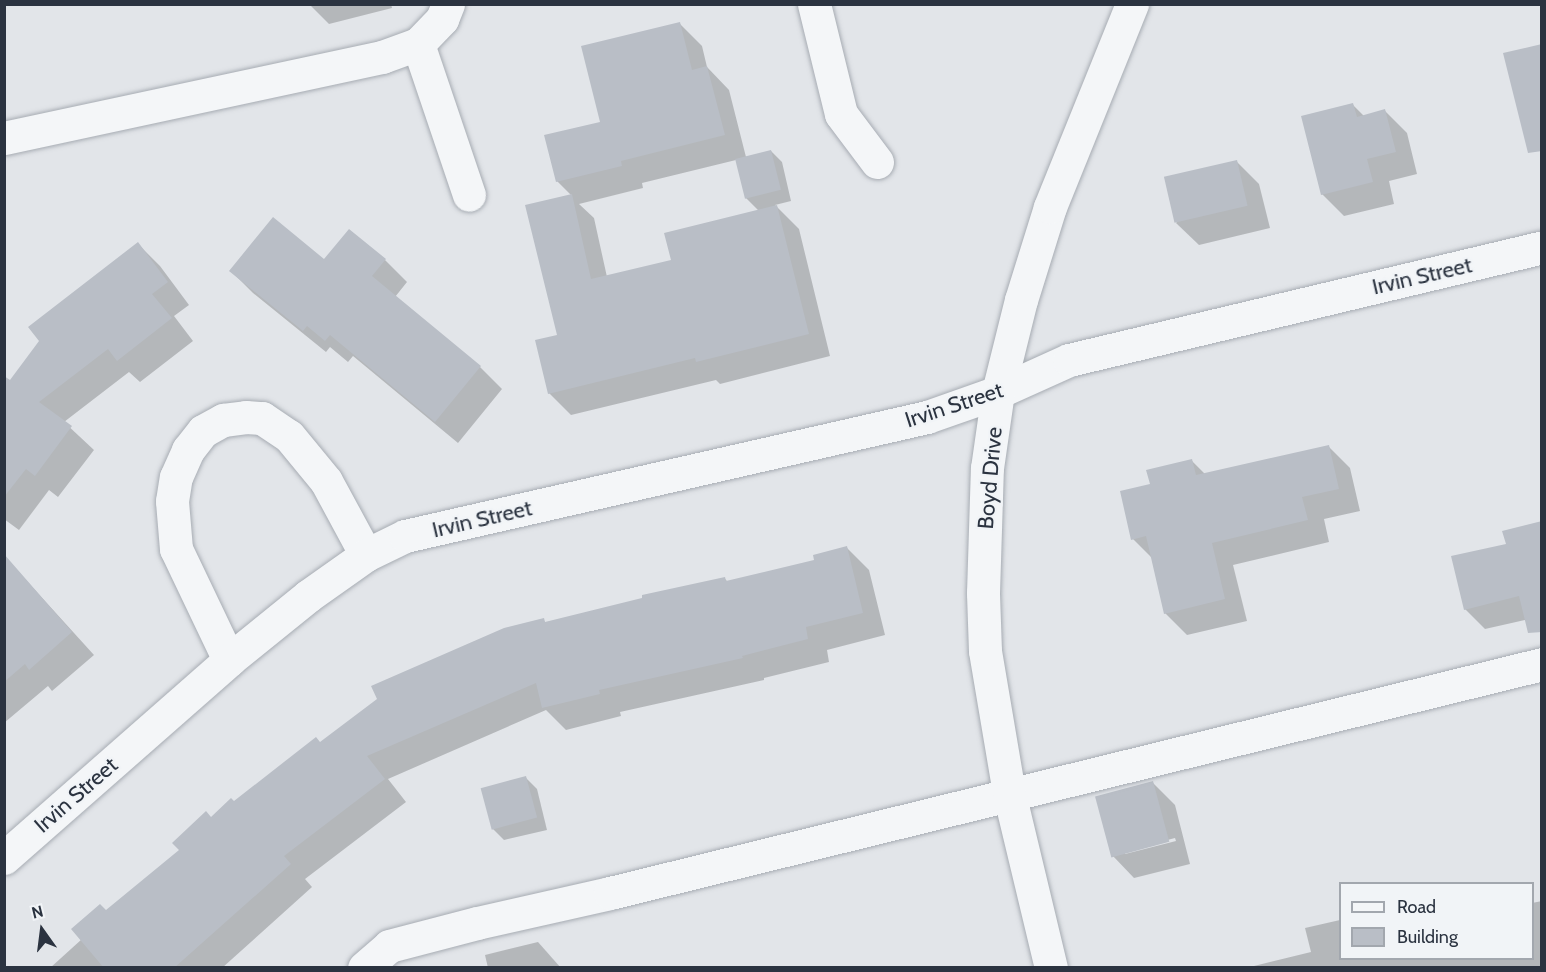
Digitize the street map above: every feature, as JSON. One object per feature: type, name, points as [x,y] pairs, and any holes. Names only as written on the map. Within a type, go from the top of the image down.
[{"type":"street","points":[[4,138],[382,57],[418,44],[442,19],[448,4]]},
{"type":"street","points":[[814,4],[841,114],[877,162]]},
{"type":"street","name":"Boyd Drive","points":[[1051,968],[1009,794],[985,651],[983,593],[987,468],[999,392],[1021,300],[1050,207],[1132,4]]},
{"type":"street","points":[[418,44],[469,195]]},
{"type":"street","name":"Irvin Street","points":[[4,858],[229,660],[308,596],[366,555],[405,536],[927,417],[999,392],[1069,360],[1542,247]]},
{"type":"street","points":[[229,660],[176,549],[171,501],[176,477],[188,450],[203,431],[223,420],[246,417],[262,418],[289,436],[326,481],[366,555]]},
{"type":"street","points":[[364,968],[389,946],[400,943],[1542,664]]},
{"type":"building","points":[[680,22],[692,70],[707,66],[725,135],[621,161],[622,166],[556,182],[544,135],[600,122],[581,46]]},
{"type":"building","points":[[1542,44],[1542,151],[1528,153],[1503,53]]},
{"type":"building","points":[[1353,103],[1357,117],[1385,109],[1396,152],[1367,159],[1373,182],[1321,195],[1301,116]]},
{"type":"building","points":[[771,150],[781,190],[745,199],[735,159]]},
{"type":"building","points":[[1237,160],[1248,206],[1174,223],[1164,177]]},
{"type":"building","points":[[572,194],[591,279],[671,260],[664,233],[777,205],[809,334],[696,362],[695,358],[548,394],[535,340],[557,335],[525,205]]},
{"type":"building","points":[[273,217],[324,259],[349,229],[386,259],[372,276],[481,366],[435,422],[330,335],[325,341],[307,326],[303,331],[229,271]]},
{"type":"building","points":[[138,242],[168,282],[152,294],[172,318],[117,361],[108,349],[39,402],[72,426],[35,476],[26,469],[4,497],[4,376],[10,380],[39,341],[28,327]]},
{"type":"building","points":[[1329,445],[1339,489],[1302,497],[1308,520],[1212,543],[1225,599],[1164,614],[1146,536],[1131,540],[1120,491],[1150,484],[1146,470],[1192,459],[1196,475]]},
{"type":"building","points":[[1542,521],[1542,632],[1528,633],[1519,596],[1464,610],[1451,556],[1506,544],[1502,531]]},
{"type":"building","points":[[847,546],[863,613],[806,627],[808,639],[742,656],[743,658],[599,690],[600,694],[542,708],[536,683],[367,756],[385,779],[284,856],[291,864],[174,968],[104,968],[71,929],[100,904],[106,910],[179,850],[172,843],[206,811],[211,817],[231,798],[234,801],[316,737],[320,742],[377,699],[371,686],[504,628],[544,618],[545,622],[642,598],[642,595],[725,577],[726,581],[814,560],[813,555]]},
{"type":"building","points":[[4,554],[72,632],[29,670],[25,664],[4,682]]},
{"type":"building","points":[[526,776],[537,818],[492,830],[481,788]]},
{"type":"building","points":[[1153,781],[1169,842],[1111,857],[1095,797]]}]
